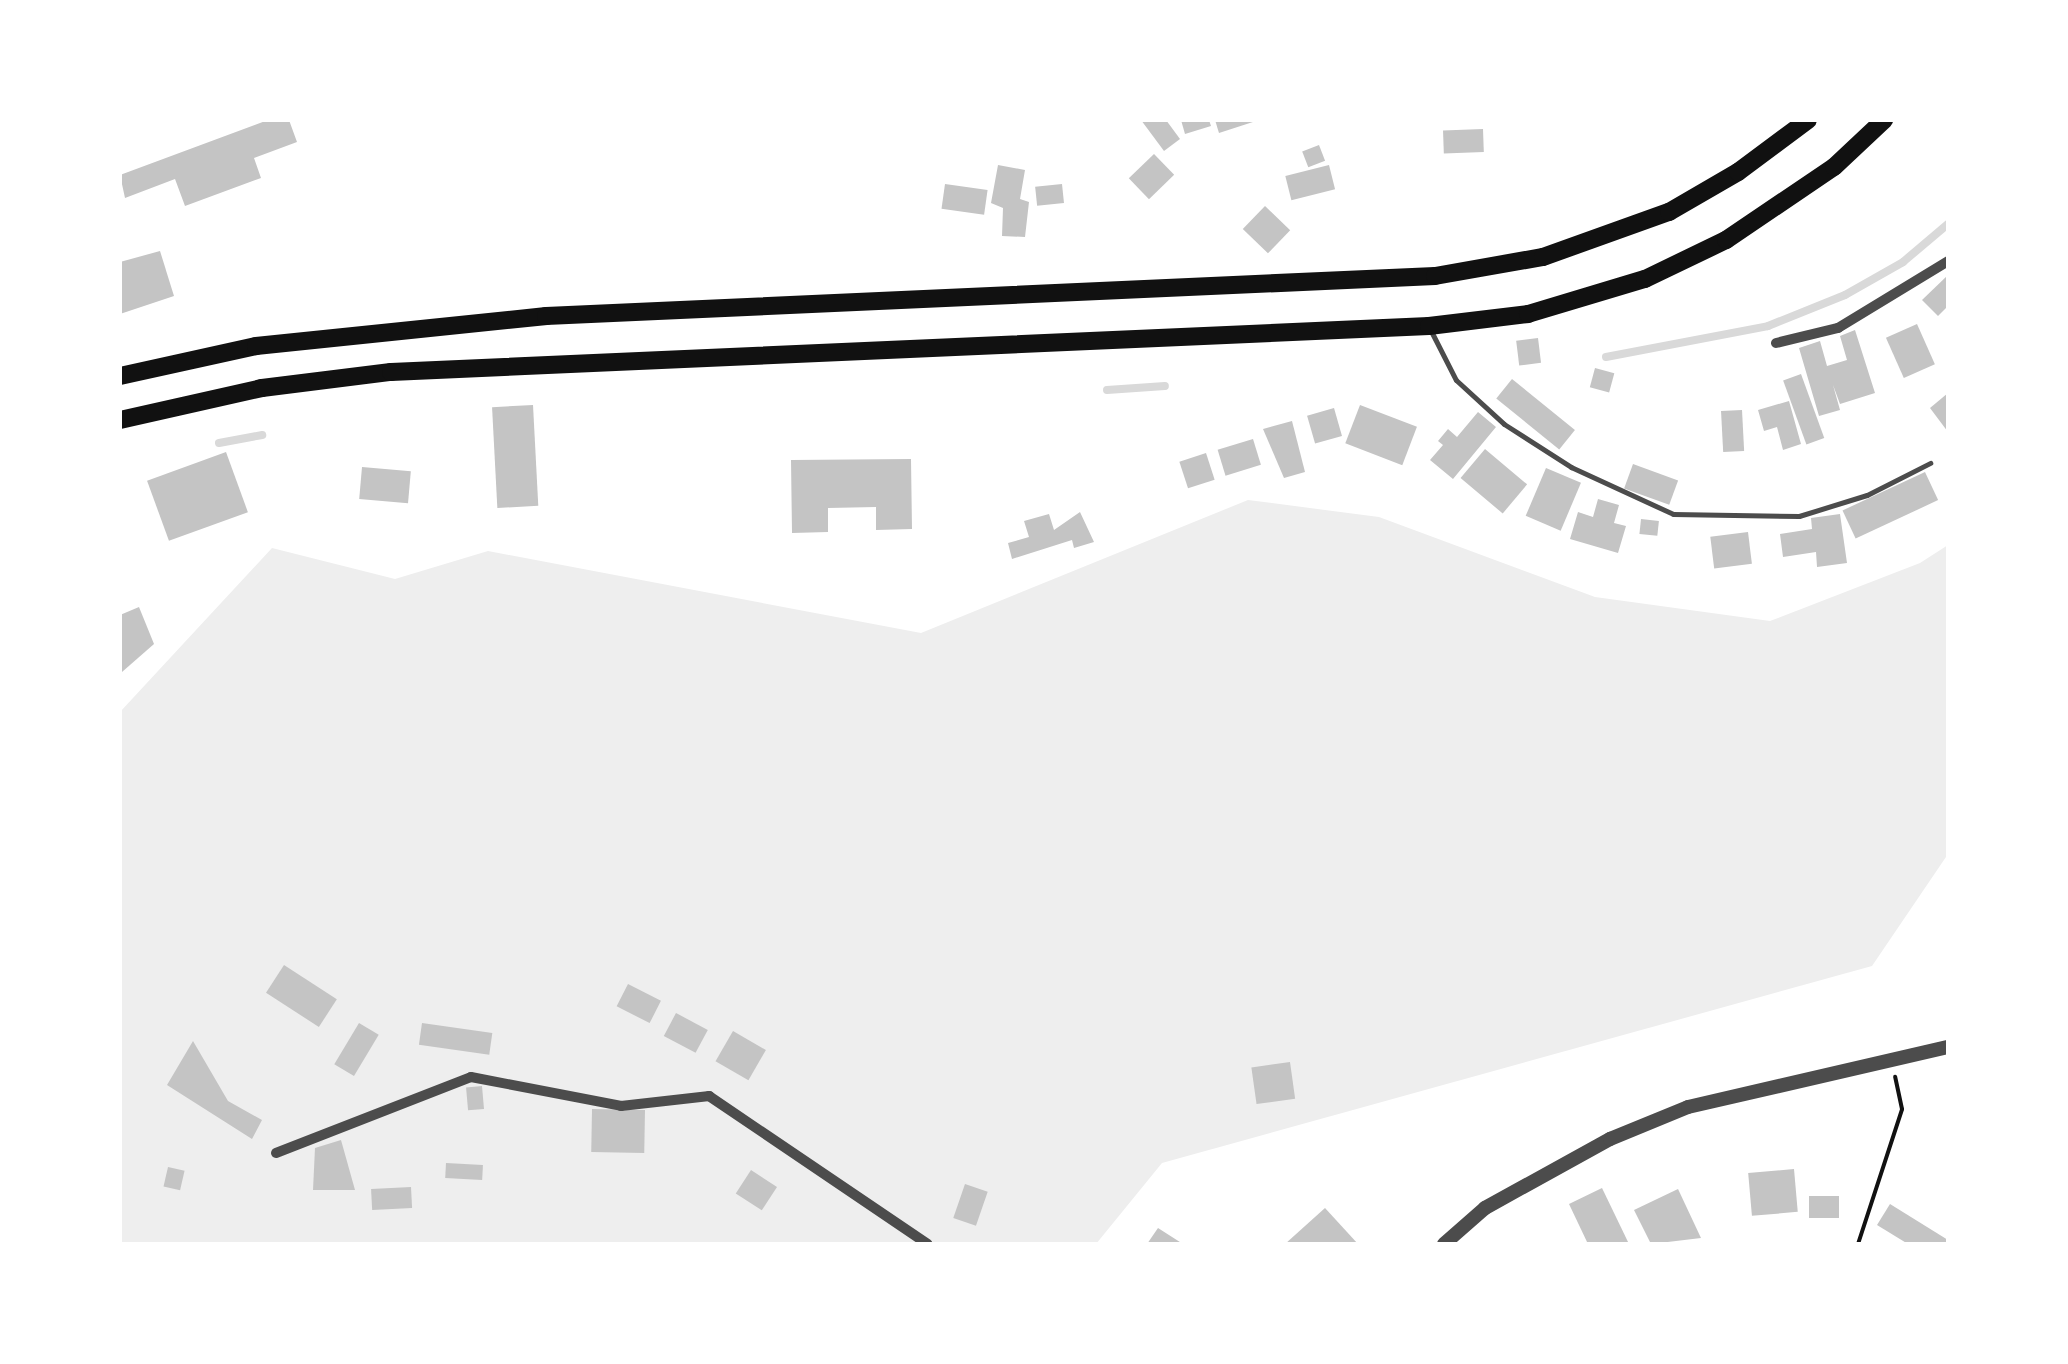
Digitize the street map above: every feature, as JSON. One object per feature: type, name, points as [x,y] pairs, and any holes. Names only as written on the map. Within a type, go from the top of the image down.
[{"type":"highway","points":[[120,376],[256,346],[546,316],[1435,276],[1543,257],[1669,212],[1738,172],[1808,120]]},
{"type":"highway","points":[[120,420],[262,388],[390,372],[1429,326],[1528,314],[1688,260],[1766,219],[1884,120]]},
{"type":"street","points":[[1776,343],[1838,328],[1948,261]]},
{"type":"street","points":[[1444,1244],[1485,1208],[1625,1132],[1688,1107],[1948,1047]]},
{"type":"street","points":[[276,1153],[472,1077],[620,1106],[710,1096],[928,1244]]},
{"type":"lane","points":[[1429,326],[1456,380],[1504,424],[1571,467],[1673,514],[1723,510],[1758,519],[1799,516],[1867,495],[1930,462]]},
{"type":"lane","points":[[1767,1244],[1802,1244]]},
{"type":"path","points":[[1858,1244],[1902,1109],[1892,1058]]},
{"type":"shaded area","points":[[1248,500],[1379,517],[1595,597],[1770,621],[1920,563],[1948,545],[1948,854],[1872,966],[1162,1163],[1096,1244],[120,1244],[120,712],[272,548],[395,579],[488,551],[921,633]]},
{"type":"building","points":[[268,120],[289,120],[297,142],[254,158],[261,178],[185,206],[175,179],[125,198],[120,175]]},
{"type":"building","points":[[1141,120],[1166,120],[1180,139],[1164,151]]},
{"type":"building","points":[[1181,120],[1209,120],[1211,126],[1185,134]]},
{"type":"building","points":[[1215,120],[1256,120],[1256,121],[1219,133]]},
{"type":"building","points":[[1483,129],[1484,152],[1444,153],[1443,130]]},
{"type":"building","points":[[1319,145],[1325,161],[1308,167],[1302,151]]},
{"type":"building","points":[[1154,154],[1174,175],[1149,199],[1129,178]]},
{"type":"building","points":[[998,165],[1025,170],[1020,199],[1029,202],[1025,237],[1002,236],[1003,208],[991,203]]},
{"type":"building","points":[[1329,165],[1335,189],[1291,200],[1285,176]]},
{"type":"building","points":[[945,184],[988,190],[984,215],[942,209]]},
{"type":"building","points":[[1062,184],[1064,203],[1037,206],[1035,187]]},
{"type":"building","points":[[1265,206],[1290,230],[1268,253],[1243,229]]},
{"type":"building","points":[[160,251],[174,296],[120,314],[120,262]]},
{"type":"building","points":[[1948,275],[1948,306],[1938,316],[1922,300]]},
{"type":"building","points":[[1917,324],[1935,364],[1904,378],[1886,338]]},
{"type":"building","points":[[1855,330],[1875,393],[1840,404],[1833,385],[1840,410],[1819,416],[1799,348],[1820,341],[1827,366],[1847,360],[1840,336]]},
{"type":"building","points":[[1538,338],[1541,363],[1519,365],[1516,341]]},
{"type":"building","points":[[1595,368],[1614,373],[1609,392],[1590,387]]},
{"type":"building","points":[[1801,374],[1824,438],[1806,444],[1783,380]]},
{"type":"building","points":[[1512,379],[1575,430],[1559,449],[1496,398]]},
{"type":"building","points":[[1948,393],[1948,432],[1930,408]]},
{"type":"building","points":[[1789,401],[1801,444],[1783,450],[1777,427],[1764,431],[1758,410]]},
{"type":"building","points":[[533,405],[538,506],[497,508],[492,407]]},
{"type":"building","points":[[1360,405],[1417,427],[1402,465],[1345,443]]},
{"type":"building","points":[[1334,408],[1342,436],[1315,444],[1307,416]]},
{"type":"building","points":[[1742,410],[1744,451],[1723,452],[1721,411]]},
{"type":"building","points":[[1478,412],[1496,427],[1453,479],[1430,460],[1443,445],[1438,441],[1448,429],[1457,437]]},
{"type":"building","points":[[1292,421],[1305,472],[1284,478],[1263,429]]},
{"type":"building","points":[[1253,439],[1261,465],[1226,476],[1218,450]]},
{"type":"building","points":[[1485,449],[1527,484],[1503,513],[1461,478]]},
{"type":"building","points":[[226,452],[248,512],[169,541],[147,481]]},
{"type":"building","points":[[1206,453],[1215,480],[1188,488],[1179,462]]},
{"type":"building","points":[[911,459],[912,529],[876,530],[876,507],[828,508],[828,532],[792,533],[791,460]]},
{"type":"building","points":[[1633,464],[1678,480],[1669,505],[1624,488]]},
{"type":"building","points":[[362,467],[411,471],[408,503],[359,499]]},
{"type":"building","points":[[1546,468],[1581,483],[1561,531],[1526,516]]},
{"type":"building","points":[[1925,472],[1938,500],[1856,539],[1843,510]]},
{"type":"building","points":[[1598,499],[1619,505],[1614,523],[1626,526],[1618,553],[1570,539],[1578,512],[1593,517]]},
{"type":"building","points":[[1080,512],[1094,542],[1074,548],[1072,540],[1012,559],[1008,543],[1029,537],[1024,521],[1049,514],[1054,530]]},
{"type":"building","points":[[1840,514],[1847,563],[1817,567],[1816,552],[1783,557],[1780,534],[1812,529],[1811,518]]},
{"type":"building","points":[[1641,519],[1659,521],[1657,536],[1639,534]]},
{"type":"building","points":[[1748,532],[1752,564],[1714,568],[1710,537]]},
{"type":"building","points":[[139,607],[154,644],[122,672],[120,615]]},
{"type":"building","points":[[284,965],[337,999],[319,1027],[266,993]]},
{"type":"building","points":[[628,984],[661,1001],[650,1023],[617,1006]]},
{"type":"building","points":[[676,1013],[708,1030],[696,1053],[664,1036]]},
{"type":"building","points":[[359,1023],[379,1035],[354,1076],[334,1064]]},
{"type":"building","points":[[422,1023],[492,1033],[489,1055],[419,1045]]},
{"type":"building","points":[[733,1031],[766,1050],[748,1080],[716,1061]]},
{"type":"building","points":[[193,1041],[228,1101],[262,1120],[252,1139],[167,1085]]},
{"type":"building","points":[[1290,1062],[1295,1099],[1257,1104],[1251,1067]]},
{"type":"building","points":[[482,1086],[484,1109],[468,1110],[466,1087]]},
{"type":"building","points":[[592,1109],[645,1110],[644,1153],[591,1152]]},
{"type":"building","points":[[341,1140],[355,1190],[313,1190],[315,1148]]},
{"type":"building","points":[[446,1163],[483,1165],[482,1180],[445,1178]]},
{"type":"building","points":[[168,1167],[185,1171],[180,1190],[164,1186]]},
{"type":"building","points":[[1794,1169],[1798,1212],[1752,1216],[1748,1173]]},
{"type":"building","points":[[751,1170],[777,1187],[762,1210],[736,1193]]},
{"type":"building","points":[[965,1184],[988,1192],[976,1226],[953,1218]]},
{"type":"building","points":[[411,1187],[412,1208],[372,1210],[371,1189]]},
{"type":"building","points":[[1602,1188],[1629,1244],[1588,1244],[1569,1204]]},
{"type":"building","points":[[1678,1189],[1701,1238],[1651,1244],[1634,1210]]},
{"type":"building","points":[[1809,1196],[1839,1196],[1839,1218],[1809,1218]]},
{"type":"building","points":[[1890,1204],[1948,1240],[1948,1244],[1908,1244],[1877,1225]]},
{"type":"building","points":[[1325,1208],[1358,1244],[1285,1244]]},
{"type":"building","points":[[1158,1228],[1183,1244],[1147,1244]]},
{"type":"waterway","points":[[1606,357],[1768,326],[1845,295],[1903,262],[1948,224]]},
{"type":"waterway","points":[[1107,390],[1165,386]]},
{"type":"waterway","points":[[219,443],[262,435]]}]
